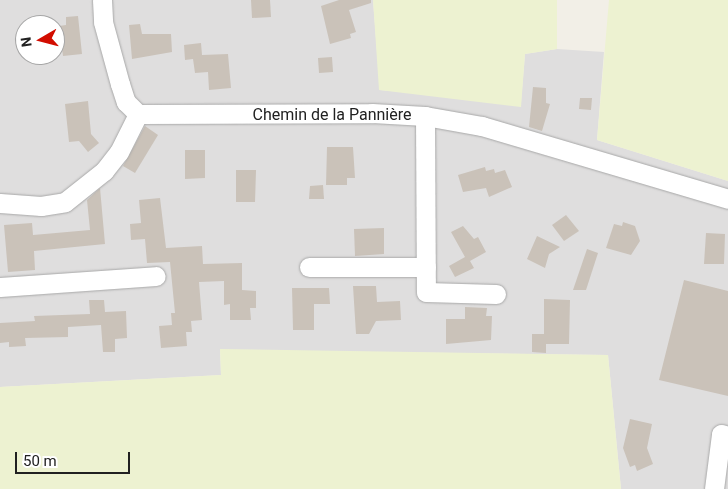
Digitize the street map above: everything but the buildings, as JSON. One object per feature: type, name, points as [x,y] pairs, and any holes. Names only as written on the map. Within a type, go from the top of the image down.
[{"type":"street","points":[[0,203],[40,206],[65,202],[104,171],[138,114],[126,102],[120,84],[103,22],[102,0]]},
{"type":"street","name":"Chemin de la Pannière","points":[[138,114],[372,113],[425,116],[482,126],[728,199]]},
{"type":"street","points":[[425,116],[426,292],[496,294]]},
{"type":"street","points":[[309,267],[426,267]]},
{"type":"street","points":[[0,288],[156,276]]},
{"type":"street","points":[[714,489],[721,434],[728,436]]},
{"type":"shaded area","points":[[0,0],[373,0],[380,90],[521,102],[525,54],[557,49],[604,52],[597,140],[728,181],[728,489],[621,489],[608,355],[220,350],[221,375],[0,387]]},
{"type":"green space","points":[[373,0],[557,0],[557,49],[525,54],[521,107],[379,90]]},
{"type":"green space","points":[[609,0],[728,0],[728,181],[597,140]]},
{"type":"green space","points":[[220,349],[608,355],[621,489],[0,489],[0,387],[221,375]]}]
